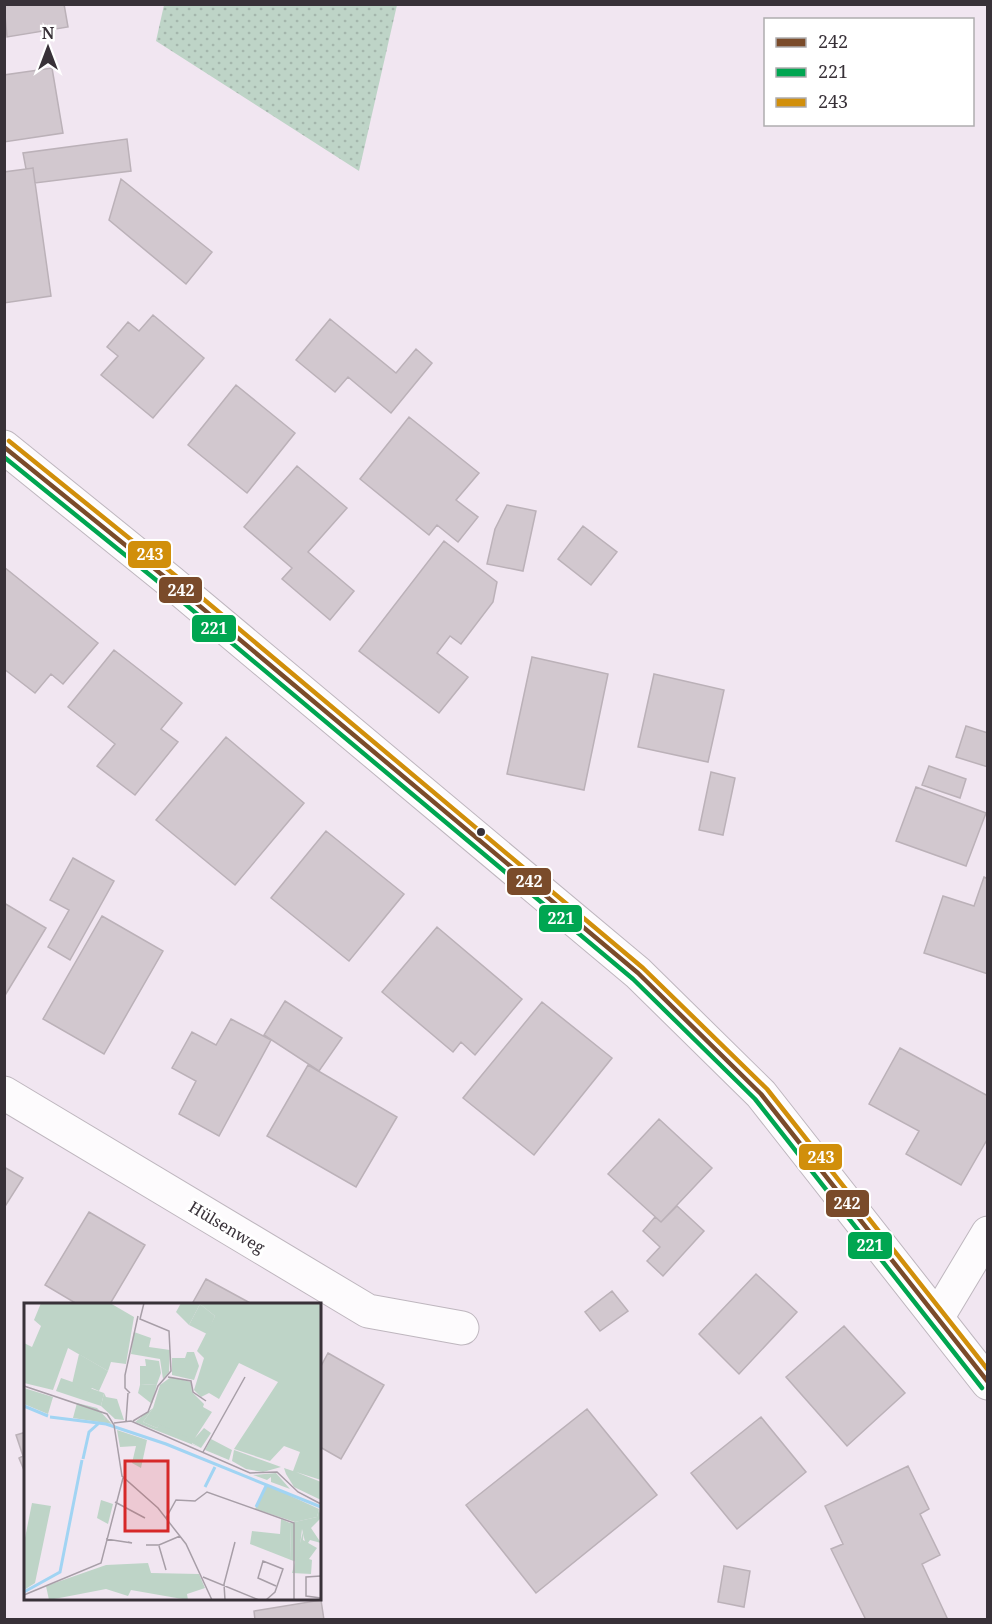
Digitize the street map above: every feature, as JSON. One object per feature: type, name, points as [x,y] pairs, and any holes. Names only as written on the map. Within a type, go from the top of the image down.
[{"type":"street","points":[[4,447],[171,582],[638,973],[761,1094],[987,1383]]},
{"type":"street","name":"Hülsenweg","points":[[4,1093],[368,1311],[462,1328]]},
{"type":"street","points":[[937,1318],[987,1233]]},
{"type":"green space","points":[[164,5],[397,5],[359,171],[156,41]]},
{"type":"building","points":[[4,4],[64,4],[68,27],[7,37]]},
{"type":"building","points":[[52,68],[63,133],[4,142],[4,75]]},
{"type":"building","points":[[127,139],[131,171],[35,183],[33,168],[26,169],[23,153]]},
{"type":"building","points":[[33,168],[51,296],[4,303],[4,172]]},
{"type":"building","points":[[121,179],[212,252],[186,284],[109,220]]},
{"type":"building","points":[[153,315],[204,358],[153,418],[101,375],[118,356],[107,347],[128,322],[139,331]]},
{"type":"building","points":[[330,319],[396,373],[416,349],[432,363],[391,413],[348,377],[335,392],[296,360]]},
{"type":"building","points":[[236,385],[295,433],[247,493],[188,445]]},
{"type":"building","points":[[409,417],[479,473],[456,500],[478,517],[458,542],[437,525],[429,535],[360,479]]},
{"type":"building","points":[[297,466],[347,508],[308,552],[354,591],[330,620],[282,579],[292,568],[244,527]]},
{"type":"building","points":[[507,505],[536,511],[523,571],[487,564],[495,529]]},
{"type":"building","points":[[583,526],[617,552],[591,585],[558,559]]},
{"type":"building","points":[[444,541],[497,582],[493,602],[461,644],[450,636],[437,653],[468,677],[439,713],[359,651]]},
{"type":"building","points":[[4,567],[98,643],[63,684],[51,674],[35,693],[4,669]]},
{"type":"building","points":[[114,650],[182,703],[161,729],[178,742],[135,795],[97,766],[115,744],[68,707]]},
{"type":"building","points":[[532,657],[608,674],[584,790],[507,774]]},
{"type":"building","points":[[654,674],[724,690],[708,762],[638,747]]},
{"type":"building","points":[[966,726],[988,733],[988,767],[956,757]]},
{"type":"building","points":[[226,737],[304,803],[235,885],[156,820]]},
{"type":"building","points":[[929,766],[966,779],[960,798],[922,785]]},
{"type":"building","points":[[711,772],[735,778],[723,835],[699,830]]},
{"type":"building","points":[[916,787],[986,813],[966,866],[896,841]]},
{"type":"building","points":[[326,831],[404,894],[349,961],[271,898]]},
{"type":"building","points":[[73,858],[114,881],[70,960],[48,947],[69,910],[50,900]]},
{"type":"building","points":[[984,877],[988,879],[988,974],[924,953],[943,896],[974,906]]},
{"type":"building","points":[[4,903],[46,928],[4,997]]},
{"type":"building","points":[[102,916],[163,951],[104,1054],[43,1019]]},
{"type":"building","points":[[437,927],[522,999],[475,1055],[461,1042],[453,1052],[382,992]]},
{"type":"building","points":[[285,1001],[342,1038],[319,1071],[264,1035]]},
{"type":"building","points":[[542,1002],[612,1058],[534,1155],[463,1098]]},
{"type":"building","points":[[231,1019],[271,1040],[219,1136],[179,1114],[196,1081],[172,1068],[192,1032],[216,1045]]},
{"type":"building","points":[[900,1048],[988,1096],[988,1138],[961,1185],[906,1154],[919,1131],[869,1104]]},
{"type":"building","points":[[308,1065],[397,1117],[356,1187],[267,1136]]},
{"type":"building","points":[[659,1119],[712,1168],[661,1222],[608,1174]]},
{"type":"building","points":[[4,1167],[23,1178],[4,1208]]},
{"type":"building","points":[[677,1206],[704,1231],[663,1276],[647,1261],[660,1247],[643,1231],[655,1217],[661,1222]]},
{"type":"building","points":[[89,1212],[145,1245],[111,1303],[75,1303],[45,1285]]},
{"type":"building","points":[[756,1274],[797,1312],[739,1374],[699,1334]]},
{"type":"building","points":[[206,1279],[250,1303],[193,1303]]},
{"type":"building","points":[[612,1291],[628,1311],[600,1331],[585,1312]]},
{"type":"building","points":[[844,1326],[905,1393],[847,1446],[786,1377]]},
{"type":"building","points":[[328,1353],[384,1385],[341,1459],[321,1448],[321,1366]]},
{"type":"building","points":[[587,1409],[657,1495],[536,1593],[466,1505]]},
{"type":"building","points":[[761,1417],[806,1472],[737,1529],[691,1473]]},
{"type":"building","points":[[24,1433],[24,1470],[19,1458],[23,1456],[16,1435]]},
{"type":"building","points":[[908,1466],[929,1509],[920,1514],[940,1555],[922,1564],[948,1620],[866,1620],[831,1549],[843,1544],[825,1506]]},
{"type":"building","points":[[724,1566],[750,1571],[744,1607],[718,1602]]},
{"type":"building","points":[[321,1600],[324,1620],[255,1620],[254,1611]]},
{"type":"transit line","name":"243","points":[[9,441],[176,576],[643,968],[767,1089],[988,1370]]},
{"type":"transit line","name":"242","points":[[4,447],[171,582],[638,973],[761,1094],[988,1382]]},
{"type":"transit line","name":"221","points":[[4,457],[166,588],[633,979],[755,1099],[982,1388]]}]
